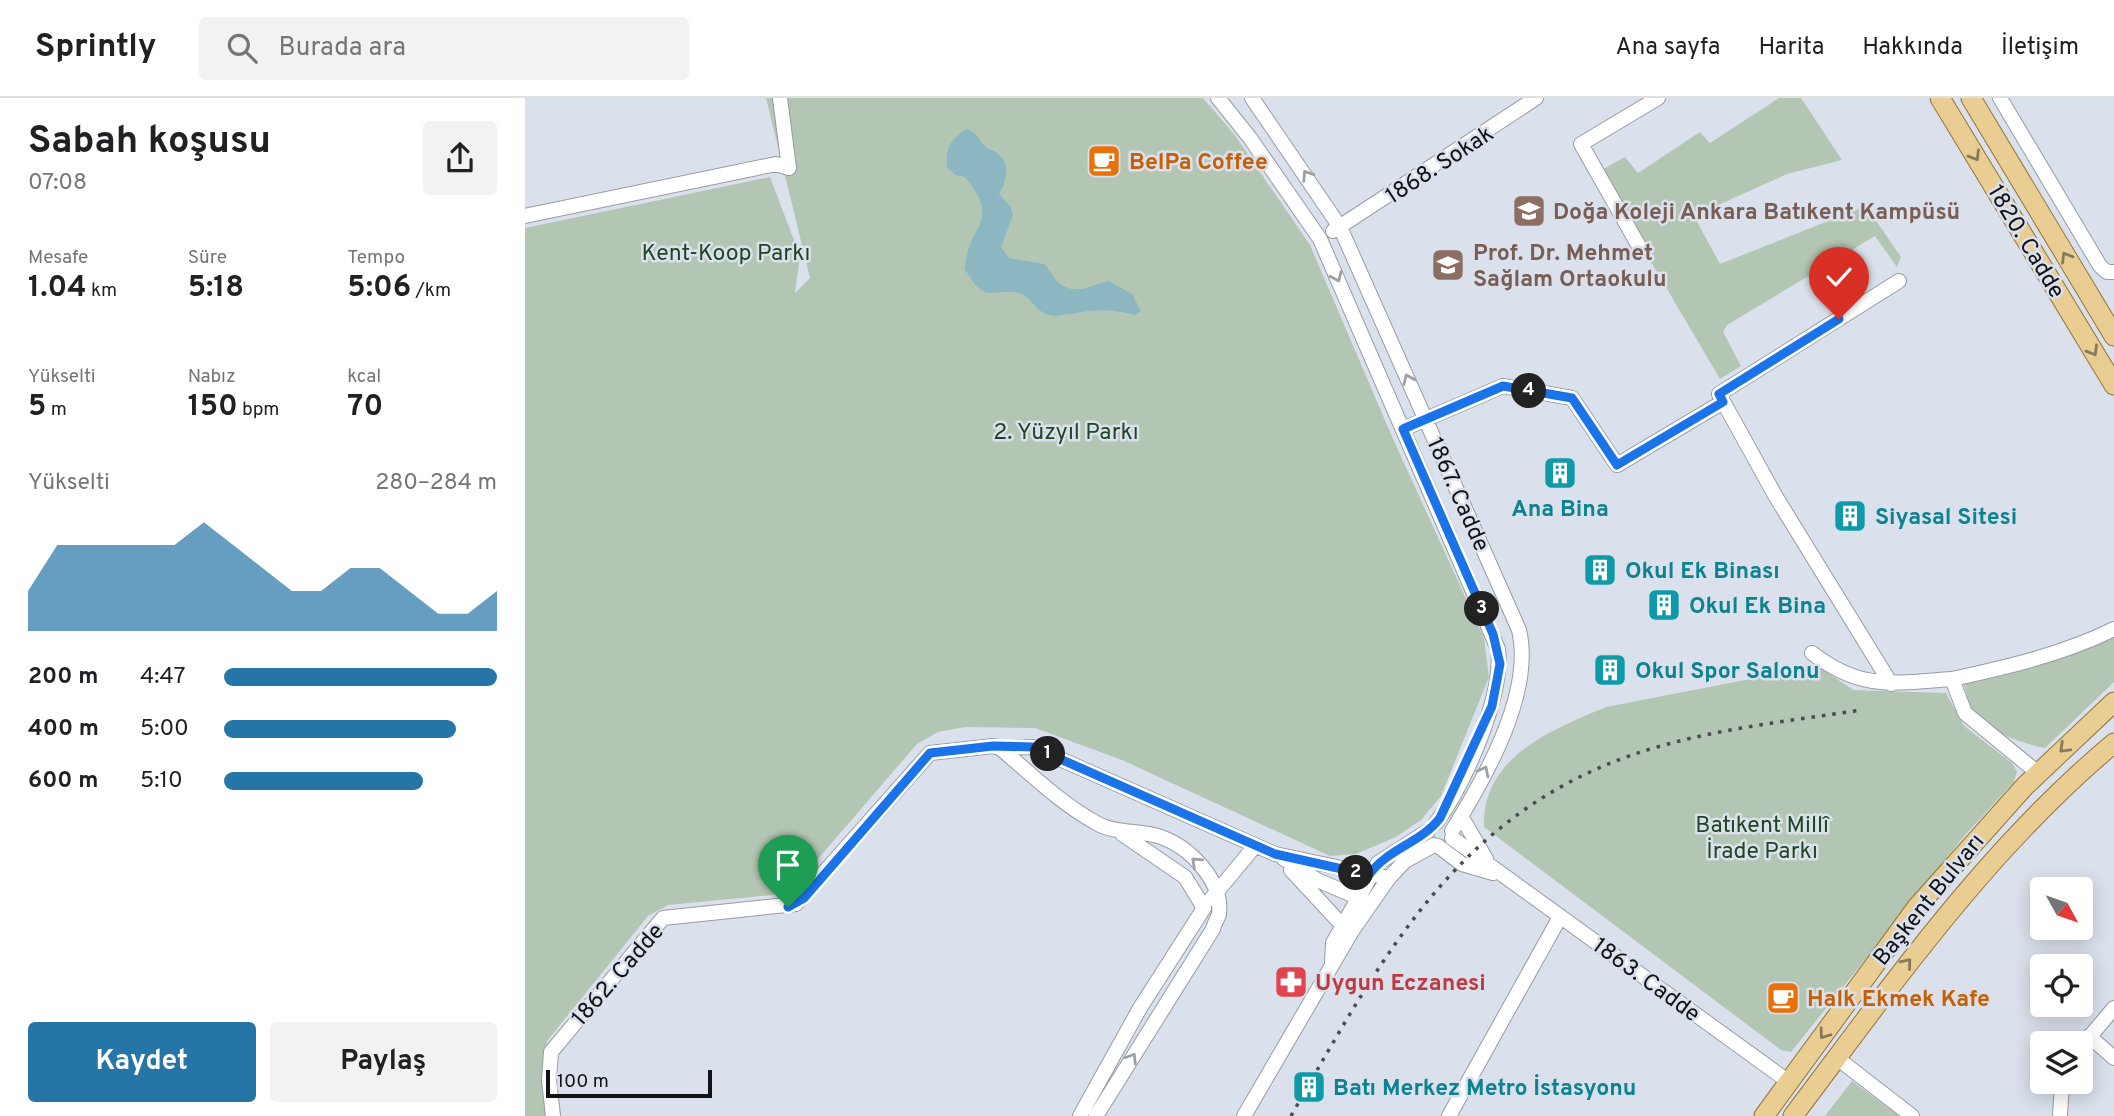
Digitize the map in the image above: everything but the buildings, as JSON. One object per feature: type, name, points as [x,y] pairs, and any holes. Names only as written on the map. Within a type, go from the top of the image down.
[{"type":"main road","name":"1820. Cadde","points":[[1940,98],[2114,385]]},
{"type":"main road","name":"1820. Cadde","points":[[1971,98],[2114,336]]},
{"type":"main road","name":"Başkent Bulvarı","points":[[1764,1116],[1917,907],[2038,773],[2114,702]]},
{"type":"main road","name":"Başkent Bulvarı","points":[[1793,1116],[1902,970],[1961,898],[2058,792],[2114,743]]},
{"type":"street","points":[[771,98],[785,138]]},
{"type":"street","points":[[525,216],[776,164],[789,168],[780,98]]},
{"type":"street","name":"1867. Cadde","points":[[1218,98],[1251,138],[1320,239],[1493,634],[1500,664],[1492,706],[1434,836]]},
{"type":"street","name":"1867. Cadde","points":[[1252,98],[1340,227],[1515,620],[1521,641],[1521,685],[1512,714],[1452,834]]},
{"type":"street","name":"1868. Sokak","points":[[1320,239],[1536,98]]},
{"type":"street","points":[[1640,248],[1581,144],[1658,98]]},
{"type":"street","points":[[2000,98],[2100,266],[2107,272],[2114,272]]},
{"type":"street","points":[[1891,684],[1776,497],[1719,394],[1899,281]]},
{"type":"street","points":[[1403,429],[1503,386],[1572,398],[1617,465],[1723,402]]},
{"type":"street","points":[[1812,653],[1831,668],[1857,680],[1891,684],[1952,679],[2011,666],[2077,645],[2114,629]]},
{"type":"street","points":[[1952,679],[1965,713],[2038,773]]},
{"type":"street","name":"1862. Cadde","points":[[553,1116],[549,1080],[551,1052],[663,918],[796,904],[930,753],[982,747],[1033,747],[1275,854]]},
{"type":"street","points":[[1000,748],[1081,814],[1118,830],[1185,877],[1204,908]]},
{"type":"street","points":[[1461,816],[1486,858],[1505,877]]},
{"type":"street","points":[[1332,965],[1333,943],[1342,925],[1405,861],[1434,836],[1443,822],[1452,834],[1505,877]]},
{"type":"street","points":[[1096,1116],[1213,929],[1219,915],[1212,880],[1201,865],[1180,847],[1159,836],[1118,830]]},
{"type":"street","points":[[1434,836],[1446,845],[1452,834]]},
{"type":"street","points":[[1434,836],[1462,864],[1505,877]]},
{"type":"street","points":[[1244,1116],[1332,965],[1365,900],[1369,875],[1378,863],[1434,836]]},
{"type":"street","points":[[1080,1116],[1140,1008],[1204,908],[1255,846]]},
{"type":"street","points":[[1275,854],[1389,878]]},
{"type":"street","points":[[1275,854],[1317,880],[1365,900]]},
{"type":"street","points":[[1275,854],[1342,925]]},
{"type":"street","name":"1863. Cadde","points":[[1505,877],[1789,1082]]},
{"type":"street","points":[[1450,1116],[1560,917]]},
{"type":"street","points":[[2093,1032],[2114,1007]]},
{"type":"street","points":[[2093,1046],[2114,1058]]},
{"type":"street","points":[[1837,1058],[1912,1116]]},
{"type":"street","points":[[2060,1116],[2061,1094]]},
{"type":"green space","name":"2. Yüzyıl Parkı","points":[[766,98],[1203,98],[1234,134],[1310,245],[1393,439],[1484,638],[1489,677],[1441,796],[1421,820],[1396,837],[1356,854],[1330,856],[1122,760],[1035,728],[965,727],[938,732],[917,744],[792,889],[783,894],[668,905],[648,916],[547,1041],[543,1061],[547,1116],[525,1116],[525,228],[770,177],[800,256],[795,293],[810,278]]},
{"type":"green space","points":[[1779,98],[1801,98],[1842,160],[1787,174],[1694,216],[1720,264],[1866,206],[1901,257],[1897,267],[1875,236],[1727,325],[1723,332],[1741,366],[1720,379],[1598,172],[1625,157],[1638,173],[1700,132],[1710,143]]},
{"type":"green space","points":[[2114,634],[2114,682],[2045,748],[1996,731],[1979,719],[1971,709],[1963,680]]},
{"type":"green space","name":"Batıkent Millî İrade Parkı","points":[[1818,666],[1853,690],[1946,693],[1964,726],[2012,763],[2017,772],[2014,782],[1965,835],[1791,1052],[1781,1050],[1484,827],[1486,802],[1507,764],[1543,736],[1564,725],[1606,707]]},
{"type":"green space","points":[[1852,1081],[1899,1116],[1825,1116]]},
{"type":"water","points":[[967,129],[1005,162],[1005,178],[999,194],[1010,206],[1013,215],[1001,247],[1009,258],[1044,264],[1058,282],[1071,289],[1083,289],[1108,281],[1132,294],[1141,311],[1135,315],[1098,310],[1052,316],[1041,311],[1019,293],[989,293],[978,288],[965,269],[967,254],[980,223],[981,204],[965,177],[956,175],[947,168],[950,145],[956,136]]},
{"type":"railway","points":[[1291,1116],[1362,995],[1399,939],[1439,887],[1485,841],[1537,801],[1597,769],[1668,744],[1739,728],[1861,710]]},
{"type":"place","name":"BelPa Coffee","points":[[1104,161]]},
{"type":"place","name":"Doğa Koleji Ankara Batıkent Kampüsü","points":[[1529,211]]},
{"type":"place","name":"Prof. Dr. Mehmet Sağlam Ortaokulu","points":[[1448,265]]},
{"type":"place","name":"Ana Bina","points":[[1560,473]]},
{"type":"place","name":"Siyasal Sitesi","points":[[1850,516]]},
{"type":"place","name":"Okul Ek Binası","points":[[1600,570]]},
{"type":"place","name":"Okul Ek Bina","points":[[1664,605]]},
{"type":"place","name":"Okul Spor Salonu","points":[[1610,670]]},
{"type":"place","name":"Uygun Eczanesi","points":[[1291,982]]},
{"type":"place","name":"Halk Ekmek Kafe","points":[[1783,998]]},
{"type":"place","name":"Batı Merkez Metro İstasyonu","points":[[1309,1087]]},
{"type":"route","points":[[788,907],[804,898],[930,753],[936,750],[993,746],[1033,747],[1275,854],[1369,875],[1378,863],[1428,831],[1440,818],[1481,732],[1499,682],[1500,664],[1493,634],[1403,429],[1503,386],[1572,398],[1617,465],[1723,402],[1719,394],[1839,319]]},
{"type":"park label","name":"Kent-Koop Parkı","points":[[726,252]]}]
